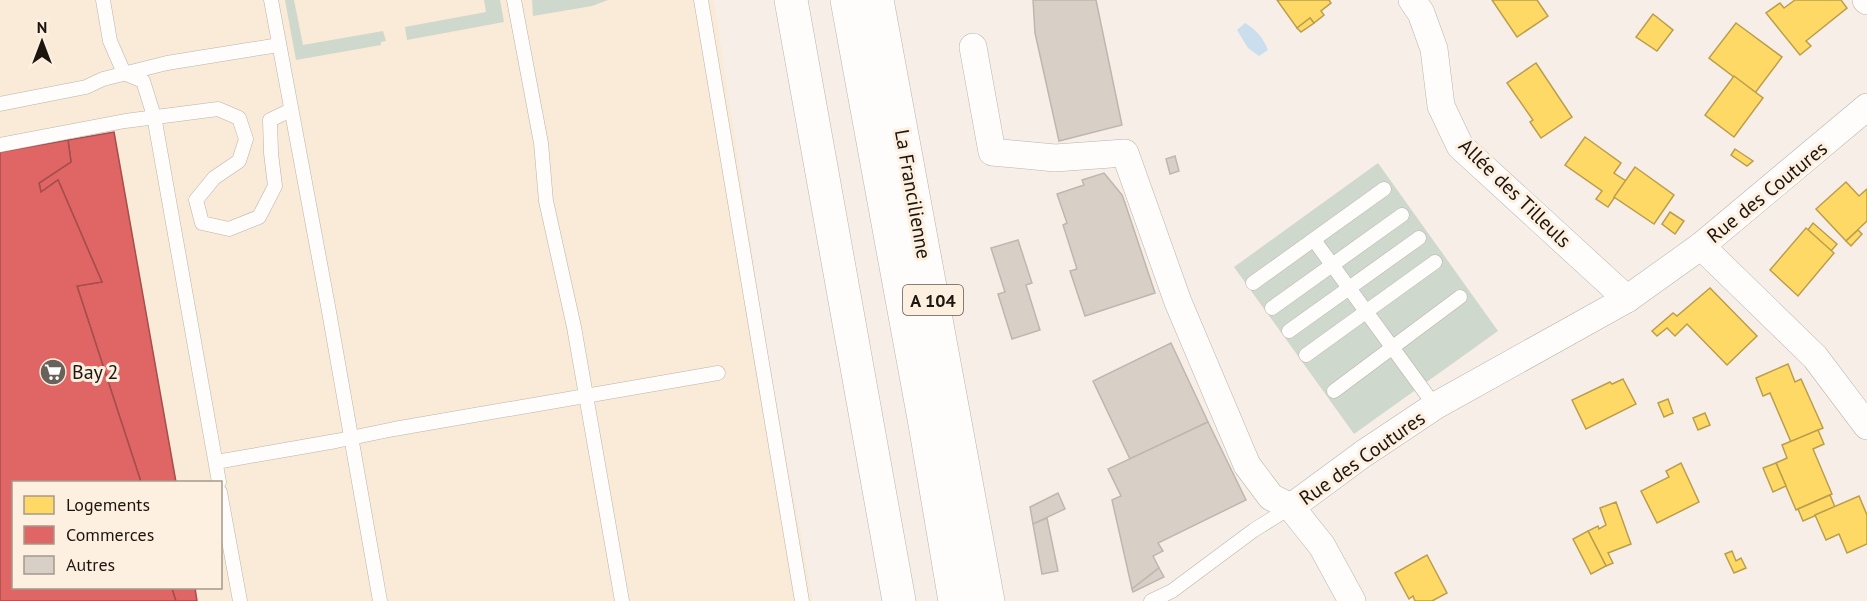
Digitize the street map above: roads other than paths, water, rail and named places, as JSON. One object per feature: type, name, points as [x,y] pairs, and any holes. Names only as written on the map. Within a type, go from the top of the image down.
[{"type":"main road","points":[[791,0],[899,601]]},
{"type":"main road","points":[[847,0],[923,412],[955,601]]},
{"type":"main road","name":"La Francilienne","points":[[878,0],[988,601]]},
{"type":"street","name":"Allée des Tilleuls","points":[[1412,0],[1420,13],[1434,49],[1441,106],[1460,146],[1627,299]]},
{"type":"street","name":"Rue des Coutures","points":[[974,47],[992,152],[1055,158],[1125,153],[1178,302],[1247,465],[1271,497],[1291,507],[1363,454],[1435,406],[1627,299],[1701,246],[1867,107]]},
{"type":"street","points":[[1701,246],[1815,357],[1867,426]]},
{"type":"street","points":[[1291,507],[1322,546],[1352,601]]},
{"type":"lane","points":[[103,0],[110,40],[124,73],[143,81],[153,116],[219,481]]},
{"type":"lane","points":[[271,0],[380,601]]},
{"type":"lane","points":[[514,0],[541,143],[546,201],[574,327],[622,601]]},
{"type":"lane","points":[[701,0],[802,601]]},
{"type":"lane","points":[[0,104],[86,87],[103,79],[167,63],[279,45]]},
{"type":"lane","points":[[0,145],[153,116],[182,115],[218,109],[239,118],[246,139],[239,161],[214,178],[196,200],[202,223],[229,229],[259,217],[276,186],[271,153],[270,120],[291,110]]},
{"type":"lane","points":[[1253,283],[1384,189]]},
{"type":"lane","points":[[1272,308],[1402,215]]},
{"type":"lane","points":[[1289,331],[1419,238]]},
{"type":"lane","points":[[1314,240],[1435,406]]},
{"type":"lane","points":[[1306,355],[1436,262]]},
{"type":"lane","points":[[1334,391],[1460,297]]},
{"type":"lane","points":[[216,462],[718,373]]},
{"type":"lane","points":[[222,503],[240,601]]},
{"type":"lane","points":[[1151,601],[1172,591],[1254,530],[1291,507]]},
{"type":"water","points":[[1245,23],[1259,35],[1268,50],[1259,56],[1248,48],[1237,30]]},
{"type":"place","name":"Bay 2","points":[[53,372]]}]
